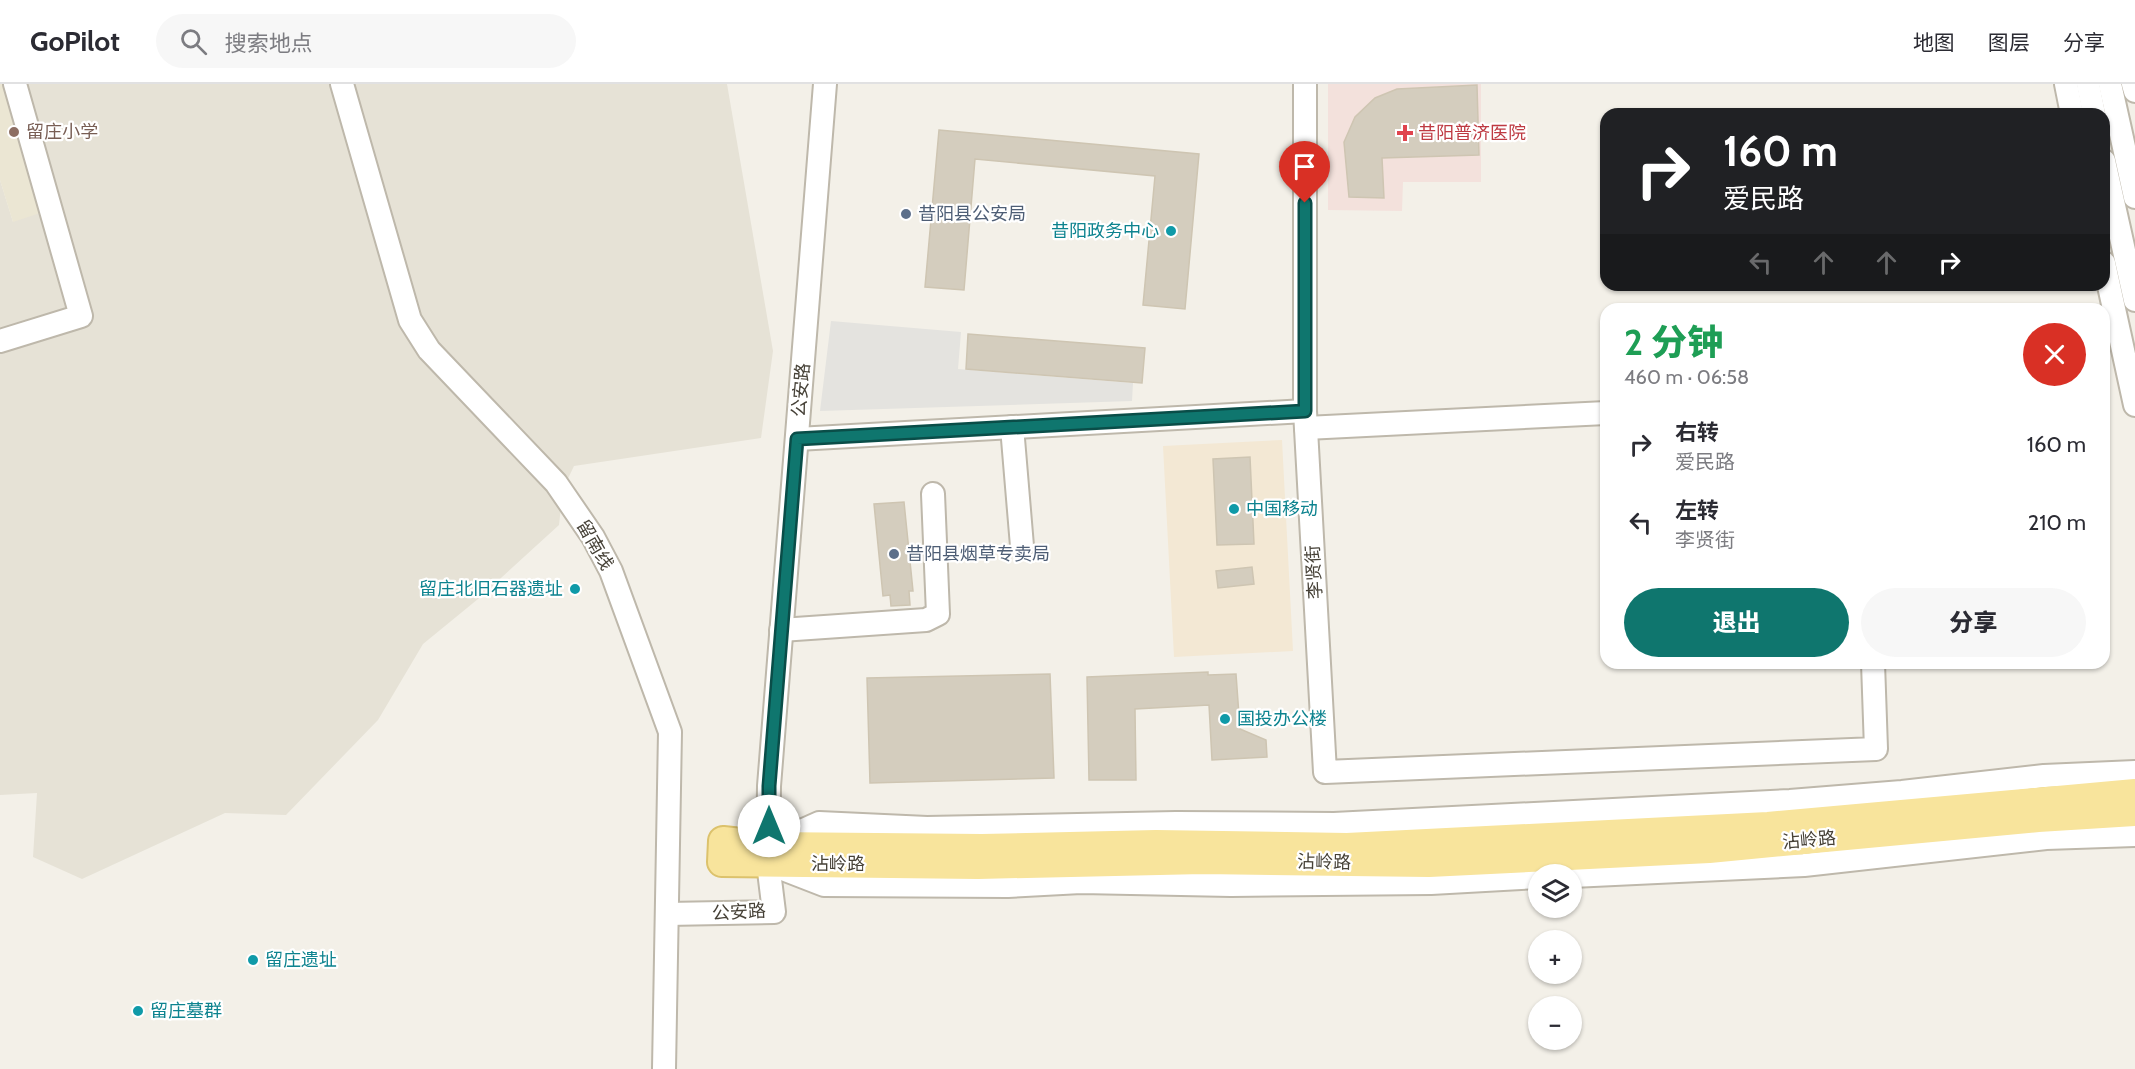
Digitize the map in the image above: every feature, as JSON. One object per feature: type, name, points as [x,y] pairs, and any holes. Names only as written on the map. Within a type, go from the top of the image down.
[{"type":"main road","name":"沾岭路","points":[[769,854],[1156,844],[1347,847],[1768,826],[2135,793]]},
{"type":"main road","name":"沾岭路","points":[[769,854],[978,865],[1203,860],[1429,863],[1709,849],[2038,818],[2135,812]]},
{"type":"street","points":[[0,341],[81,316],[15,84]]},
{"type":"street","name":"留南线","points":[[342,84],[410,320],[429,350],[556,483],[593,537],[611,571],[670,732],[664,1069]]},
{"type":"street","name":"公安路","points":[[668,914],[774,912],[769,854],[769,786],[825,84]]},
{"type":"street","name":"李贤街","points":[[1305,84],[1306,419],[1325,772],[1876,749],[1873,669]]},
{"type":"street","points":[[2066,84],[2071,108]]},
{"type":"street","points":[[2088,84],[2093,108]]},
{"type":"street","points":[[2110,84],[2135,197]]},
{"type":"street","points":[[2133,84],[2135,91]]},
{"type":"street","points":[[2110,188],[2135,300]]},
{"type":"street","points":[[2110,290],[2135,405]]},
{"type":"street","points":[[797,439],[1012,427],[1600,413]]},
{"type":"street","points":[[1012,427],[1022,546]]},
{"type":"street","points":[[781,630],[926,620],[938,614],[933,494]]},
{"type":"street","points":[[1528,879],[1431,883],[1231,885],[1081,882],[1008,886],[824,885],[769,854],[819,823],[927,828],[1176,823],[1334,824],[1790,801],[1902,792],[2044,776],[2135,772]]},
{"type":"street","points":[[1582,876],[1804,865],[2046,838],[2135,835]]},
{"type":"shaded area","name":"留庄小学","points":[[0,84],[13,84],[52,209],[13,222],[0,180]]},
{"type":"shaded area","points":[[13,84],[727,84],[773,351],[761,438],[574,466],[563,489],[559,525],[478,599],[423,644],[378,720],[286,815],[225,813],[82,879],[33,857],[37,793],[0,795],[0,180],[13,222]]},
{"type":"shaded area","name":"昔阳普济医院","points":[[1328,84],[1481,84],[1481,182],[1403,182],[1402,211],[1328,210]]},
{"type":"shaded area","points":[[831,321],[961,332],[958,369],[1133,383],[1132,401],[820,411]]},
{"type":"shaded area","points":[[1282,440],[1293,651],[1174,657],[1163,446]]},
{"type":"building","points":[[1477,85],[1479,155],[1382,158],[1384,198],[1349,197],[1344,142],[1355,117],[1375,98],[1397,89]]},
{"type":"building","name":"昔阳政务中心","points":[[939,130],[1199,154],[1185,309],[1143,305],[1155,176],[975,159],[964,290],[925,287]]},
{"type":"building","points":[[968,334],[1145,348],[1142,383],[966,369]]},
{"type":"building","name":"中国移动","points":[[1250,457],[1254,544],[1217,545],[1213,459]]},
{"type":"building","name":"昔阳县烟草专卖局","points":[[904,502],[913,591],[909,591],[910,605],[891,606],[890,595],[883,596],[874,504]]},
{"type":"building","points":[[1252,567],[1254,584],[1218,588],[1216,571]]},
{"type":"building","points":[[1208,672],[1208,675],[1236,674],[1240,729],[1266,740],[1267,757],[1212,760],[1209,705],[1135,709],[1136,780],[1089,780],[1087,677]]},
{"type":"building","points":[[1050,674],[1054,778],[870,783],[867,678]]},
{"type":"place","name":"留庄小学","points":[[14,132]]},
{"type":"place","name":"昔阳普济医院","points":[[1405,133]]},
{"type":"place","name":"昔阳县公安局","points":[[906,214]]},
{"type":"place","name":"昔阳政务中心","points":[[1171,231]]},
{"type":"place","name":"中国移动","points":[[1234,509]]},
{"type":"place","name":"昔阳县烟草专卖局","points":[[894,554]]},
{"type":"place","name":"留庄北旧石器遗址","points":[[575,589]]},
{"type":"place","name":"国投办公楼","points":[[1225,719]]},
{"type":"place","name":"留庄遗址","points":[[253,960]]},
{"type":"place","name":"留庄墓群","points":[[138,1011]]},
{"type":"route","points":[[769,826],[769,786],[797,439],[1305,411],[1305,203]]}]
